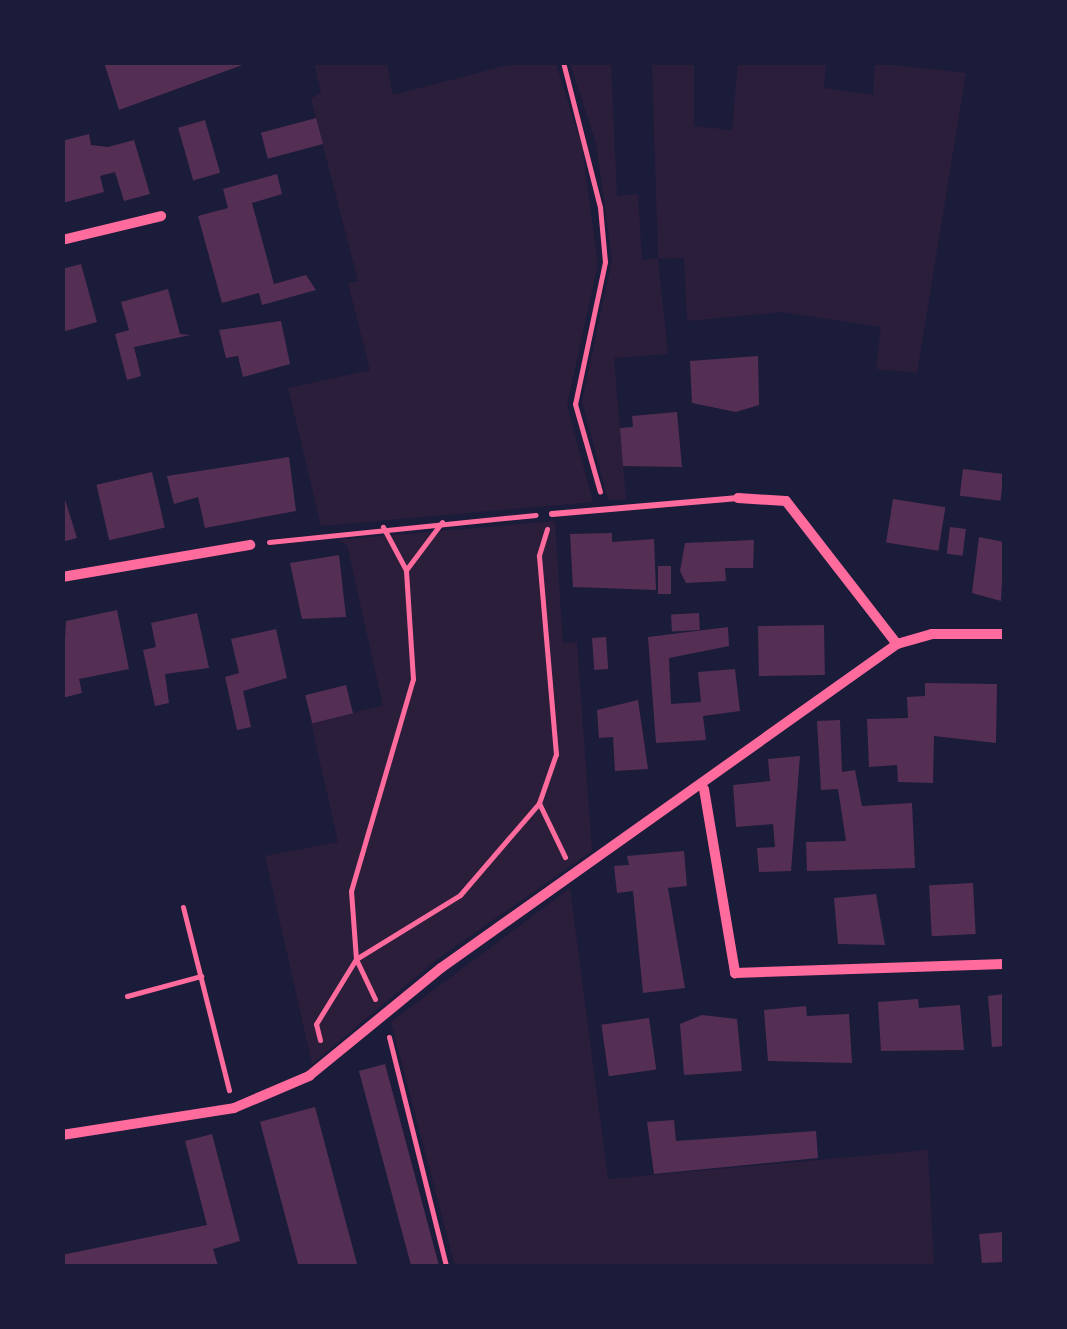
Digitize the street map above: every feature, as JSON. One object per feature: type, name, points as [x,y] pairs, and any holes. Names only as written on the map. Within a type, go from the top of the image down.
[{"type":"street","points":[[62,240],[161,216]]},
{"type":"street","points":[[738,498],[786,501],[897,644]]},
{"type":"street","points":[[62,576],[250,546]]},
{"type":"street","points":[[62,1135],[234,1108],[325,1063],[383,1015],[573,874],[704,789],[897,644],[932,634],[1004,634]]},
{"type":"street","points":[[704,789],[734,973],[1004,964]]},
{"type":"lane","points":[[552,514],[738,498]]},
{"type":"path","points":[[563,62],[600,207],[605,262],[575,404],[604,509]]},
{"type":"path","points":[[250,546],[383,528],[552,514],[539,556],[556,754],[539,803],[460,896],[356,959],[316,1024],[325,1063]]},
{"type":"path","points":[[406,570],[442,522]]},
{"type":"path","points":[[383,528],[406,570],[413,679],[356,866],[356,959],[383,1015],[446,1266]]},
{"type":"path","points":[[539,803],[573,874]]},
{"type":"path","points":[[183,907],[234,1108]]},
{"type":"path","points":[[126,996],[200,976]]},
{"type":"shaded area","points":[[314,63],[387,63],[393,95],[516,63],[556,63],[582,147],[598,264],[567,405],[593,502],[321,526],[288,388],[370,370],[348,283],[358,281],[311,99],[321,92]]},
{"type":"shaded area","points":[[570,63],[611,63],[617,196],[638,194],[642,260],[658,258],[652,63],[694,63],[694,126],[732,130],[738,63],[826,63],[824,88],[873,95],[875,63],[966,73],[917,373],[876,369],[881,327],[781,312],[687,321],[684,258],[658,259],[668,354],[614,358],[626,500],[608,500],[582,401],[612,260],[596,143]]},
{"type":"shaded area","points":[[555,521],[563,643],[577,642],[592,851],[436,960],[312,1064],[265,856],[338,842],[311,722],[383,706],[347,545],[337,540]]},
{"type":"shaded area","points":[[570,888],[608,1179],[928,1150],[934,1266],[455,1266],[391,1022]]},
{"type":"building","points":[[104,62],[245,62],[245,64],[119,110]]},
{"type":"building","points":[[316,118],[323,144],[268,159],[261,133]]},
{"type":"building","points":[[205,120],[220,173],[193,181],[178,128]]},
{"type":"building","points":[[89,134],[91,145],[108,147],[134,140],[150,194],[124,201],[115,172],[100,176],[104,192],[62,203],[62,141]]},
{"type":"building","points":[[277,174],[282,194],[252,203],[274,284],[306,275],[316,290],[262,305],[259,293],[222,303],[198,216],[228,208],[223,189]]},
{"type":"building","points":[[81,264],[97,322],[62,332],[62,269]]},
{"type":"building","points":[[168,289],[180,334],[190,335],[134,347],[141,376],[127,380],[115,334],[129,330],[121,302]]},
{"type":"building","points":[[281,321],[290,364],[243,377],[238,356],[226,358],[219,330]]},
{"type":"building","points":[[758,356],[759,405],[736,412],[692,403],[690,361]]},
{"type":"building","points":[[677,412],[682,467],[623,466],[620,428],[633,427],[632,416]]},
{"type":"building","points":[[289,457],[296,511],[205,528],[198,497],[174,504],[167,476]]},
{"type":"building","points":[[963,469],[1004,474],[1000,501],[960,496]]},
{"type":"building","points":[[152,472],[165,528],[109,540],[96,485]]},
{"type":"building","points":[[62,490],[77,538],[62,542]]},
{"type":"building","points":[[893,499],[945,507],[938,551],[886,542]]},
{"type":"building","points":[[950,527],[966,529],[963,556],[947,554]]},
{"type":"building","points":[[612,533],[612,542],[654,539],[656,590],[573,587],[570,534]]},
{"type":"building","points":[[979,537],[1004,542],[1001,601],[972,593]]},
{"type":"building","points":[[754,540],[753,568],[725,568],[726,581],[686,583],[680,571],[685,543]]},
{"type":"building","points":[[339,555],[346,617],[302,619],[290,563]]},
{"type":"building","points":[[658,566],[671,566],[671,594],[658,594]]},
{"type":"building","points":[[117,610],[129,669],[79,679],[82,693],[62,698],[66,621]]},
{"type":"building","points":[[197,613],[209,668],[165,674],[169,703],[155,706],[143,650],[156,647],[151,623]]},
{"type":"building","points":[[699,613],[700,630],[672,631],[671,614]]},
{"type":"building","points":[[824,625],[825,675],[759,676],[758,626]]},
{"type":"building","points":[[728,627],[729,646],[669,658],[671,704],[701,702],[698,672],[735,669],[740,711],[703,716],[706,740],[656,743],[648,637]]},
{"type":"building","points":[[276,629],[287,678],[243,691],[251,727],[237,730],[225,677],[239,673],[231,639]]},
{"type":"building","points":[[606,637],[608,669],[594,670],[592,638]]},
{"type":"building","points":[[925,683],[997,684],[996,743],[934,736],[933,783],[898,782],[897,765],[869,767],[867,719],[908,718],[907,697],[925,696]]},
{"type":"building","points":[[346,685],[353,713],[312,723],[305,695]]},
{"type":"building","points":[[638,700],[648,769],[615,771],[613,737],[599,738],[597,710]]},
{"type":"building","points":[[840,720],[842,772],[855,770],[862,806],[912,803],[915,868],[807,871],[806,842],[846,841],[838,789],[821,790],[817,721]]},
{"type":"building","points":[[800,756],[791,871],[759,872],[757,848],[775,847],[773,824],[736,827],[733,785],[770,781],[768,759]]},
{"type":"building","points":[[684,851],[687,886],[668,888],[685,988],[643,993],[633,891],[617,893],[614,866],[629,865],[627,856]]},
{"type":"building","points":[[973,883],[976,934],[932,936],[929,885]]},
{"type":"building","points":[[876,894],[885,945],[838,944],[834,898]]},
{"type":"building","points":[[1004,994],[1004,1046],[992,1047],[988,996]]},
{"type":"building","points":[[918,999],[919,1008],[960,1005],[964,1050],[881,1051],[878,1002]]},
{"type":"building","points":[[806,1006],[807,1016],[849,1014],[852,1063],[768,1061],[764,1010]]},
{"type":"building","points":[[702,1015],[737,1019],[742,1071],[684,1075],[680,1024]]},
{"type":"building","points":[[649,1018],[656,1069],[609,1076],[601,1025]]},
{"type":"building","points":[[385,1064],[439,1266],[411,1266],[359,1071]]},
{"type":"building","points":[[315,1107],[357,1265],[299,1266],[260,1122]]},
{"type":"building","points":[[674,1120],[676,1141],[816,1131],[818,1158],[654,1174],[647,1122]]},
{"type":"building","points":[[212,1134],[240,1241],[213,1249],[218,1266],[62,1266],[62,1255],[207,1225],[185,1141]]},
{"type":"building","points":[[1004,1232],[1004,1262],[982,1263],[979,1234]]}]
